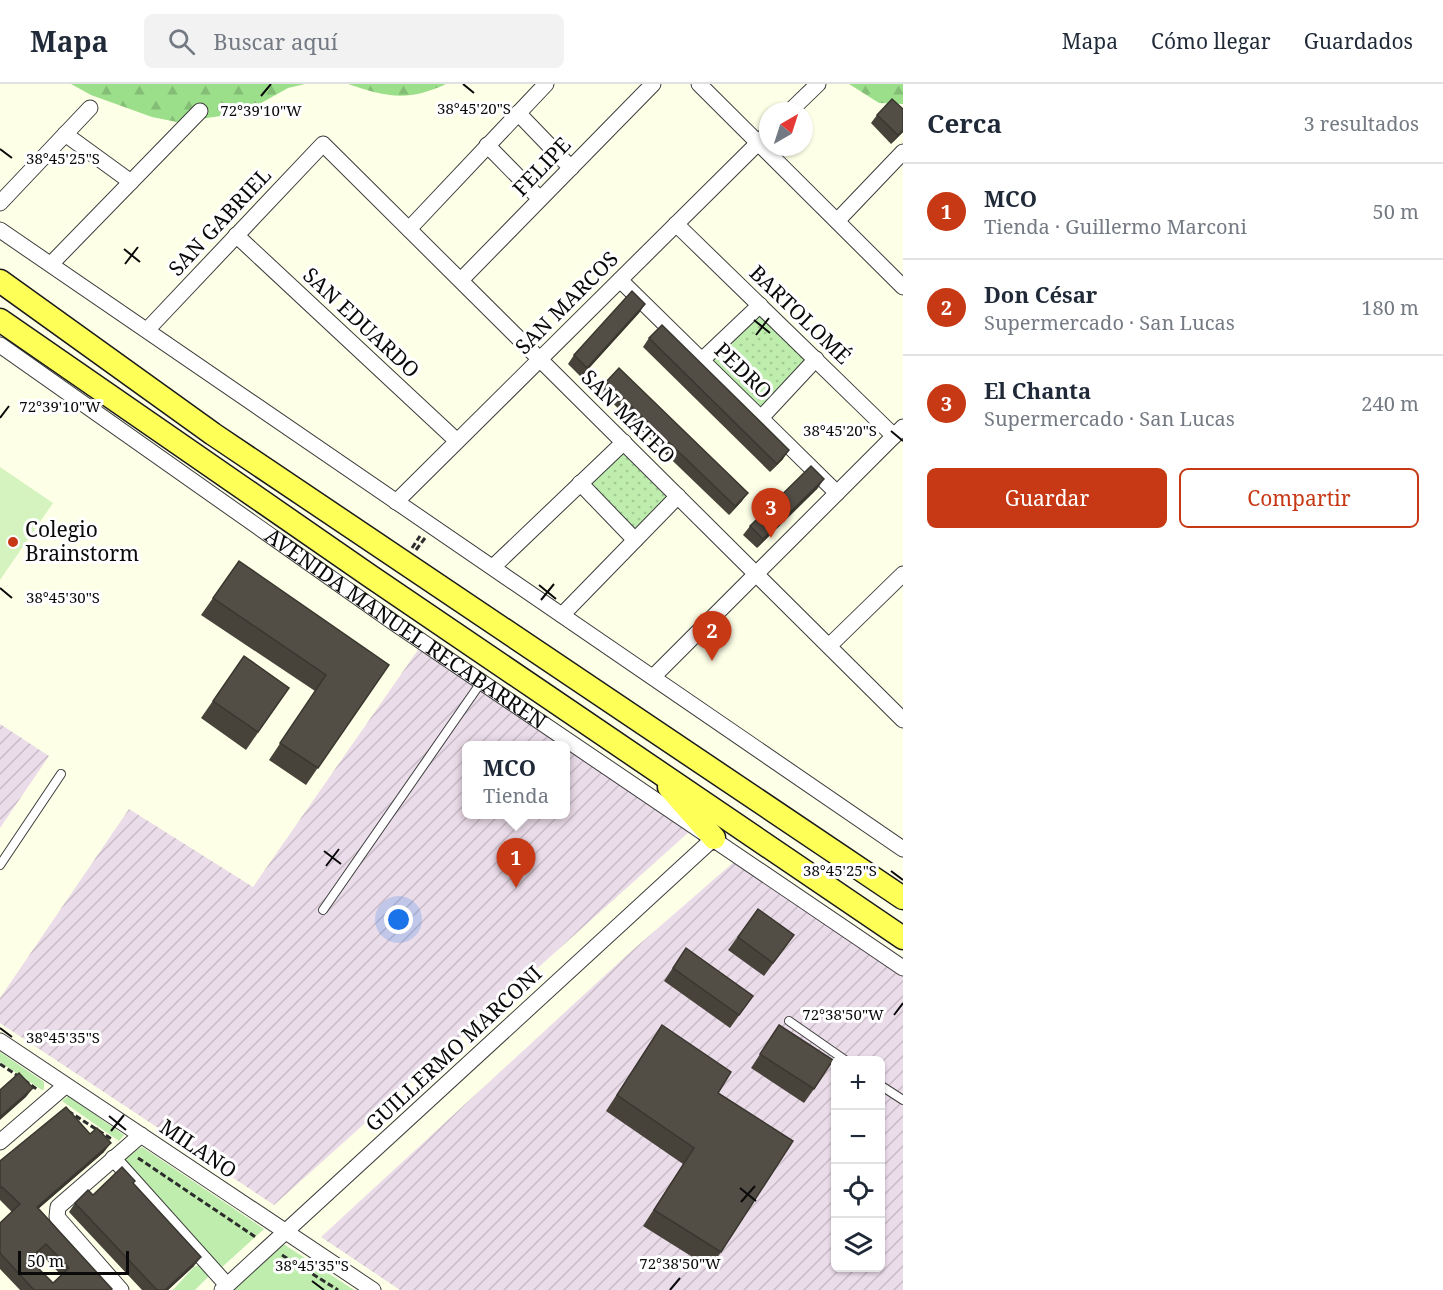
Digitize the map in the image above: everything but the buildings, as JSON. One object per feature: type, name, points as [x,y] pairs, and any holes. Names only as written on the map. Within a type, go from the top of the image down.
[{"type":"main road","points":[[0,281],[213,434],[903,898]]},
{"type":"main road","name":"AVENIDA MANUEL RECABARREN","points":[[0,320],[370,576],[646,761],[903,938]]},
{"type":"main road","points":[[646,761],[714,838]]},
{"type":"street","points":[[409,229],[546,84]]},
{"type":"street","name":"FELIPE","points":[[461,280],[653,84]]},
{"type":"street","points":[[699,84],[759,135]]},
{"type":"street","points":[[799,102],[818,84]]},
{"type":"street","points":[[0,203],[90,108]]},
{"type":"street","points":[[51,264],[200,111]]},
{"type":"street","points":[[518,113],[571,168]]},
{"type":"street","points":[[65,134],[131,182]]},
{"type":"street","name":"SAN MARCOS","points":[[396,502],[759,142]]},
{"type":"street","name":"SAN MATEO","points":[[323,144],[903,720]]},
{"type":"street","name":"SAN GABRIEL","points":[[147,330],[323,144]]},
{"type":"street","points":[[487,145],[540,199]]},
{"type":"street","points":[[837,221],[903,152]]},
{"type":"street","points":[[779,156],[837,221],[900,277]]},
{"type":"street","name":"BARTOLOMÉ","points":[[676,224],[816,359],[898,431]]},
{"type":"street","points":[[0,230],[903,849]]},
{"type":"street","name":"SAN EDUARDO","points":[[236,235],[457,441]]},
{"type":"street","name":"PEDRO","points":[[620,280],[837,493]]},
{"type":"street","points":[[702,360],[760,305]]},
{"type":"street","name":"AVENIDA MANUEL RECABARREN","points":[[0,345],[482,681],[903,968]]},
{"type":"street","points":[[761,418],[816,359]]},
{"type":"street","points":[[653,677],[898,431]]},
{"type":"street","points":[[493,567],[624,442]]},
{"type":"street","points":[[580,483],[635,540]]},
{"type":"street","points":[[562,615],[678,496]]},
{"type":"street","points":[[829,646],[903,574]]},
{"type":"street","points":[[886,836],[903,832]]},
{"type":"street","name":"GUILLERMO MARCONI","points":[[225,1288],[714,838]]},
{"type":"street","name":"MILANO","points":[[0,1041],[373,1290]]},
{"type":"street","points":[[0,1142],[65,1086]]},
{"type":"street","points":[[121,1290],[63,1226],[57,1217],[58,1207],[141,1135]]},
{"type":"street","points":[[119,1153],[225,1288]]},
{"type":"lane","points":[[323,910],[482,681]]},
{"type":"lane","points":[[0,865],[61,774]]},
{"type":"lane","points":[[789,1021],[839,1056]]},
{"type":"lane","points":[[885,1088],[903,1100]]},
{"type":"path","points":[[0,1064],[50,1098],[119,1153],[338,1290]]},
{"type":"shaded area","points":[[420,647],[559,741],[462,741],[462,819],[570,819],[570,749],[690,831],[274,1205],[0,1023],[0,998],[129,809],[253,887]]},
{"type":"shaded area","points":[[0,724],[49,756],[0,828]]},
{"type":"shaded area","points":[[735,861],[903,975],[903,1290],[400,1290],[321,1237],[627,955]]},
{"type":"green space","points":[[71,84],[305,84],[288,88],[243,113],[177,122],[152,117],[91,95]]},
{"type":"green space","points":[[348,84],[446,84],[420,93],[397,96]]},
{"type":"green space","points":[[849,84],[903,84],[903,104],[879,103]]},
{"type":"green space","points":[[760,308],[812,360],[761,416],[705,361]]},
{"type":"green space","points":[[624,452],[668,498],[634,529],[592,483]]},
{"type":"green space","name":"Colegio Brainstorm","points":[[0,467],[53,503],[0,580]]},
{"type":"green space","points":[[0,1052],[44,1082],[44,1089],[42,1090],[0,1062]]},
{"type":"green space","points":[[68,1096],[124,1135],[119,1141],[62,1101]]},
{"type":"green space","points":[[142,1147],[264,1229],[221,1268],[122,1158]]},
{"type":"green space","points":[[278,1245],[285,1245],[354,1290],[232,1290]]},
{"type":"green space","points":[[201,1264],[210,1275],[195,1290],[173,1290],[194,1267]]},
{"type":"place","name":"El Chanta","points":[[771,538]]},
{"type":"place","name":"Colegio Brainstorm","points":[[13,542]]},
{"type":"place","name":"Don César","points":[[712,661]]},
{"type":"place","name":"MCO","points":[[516,888]]}]
